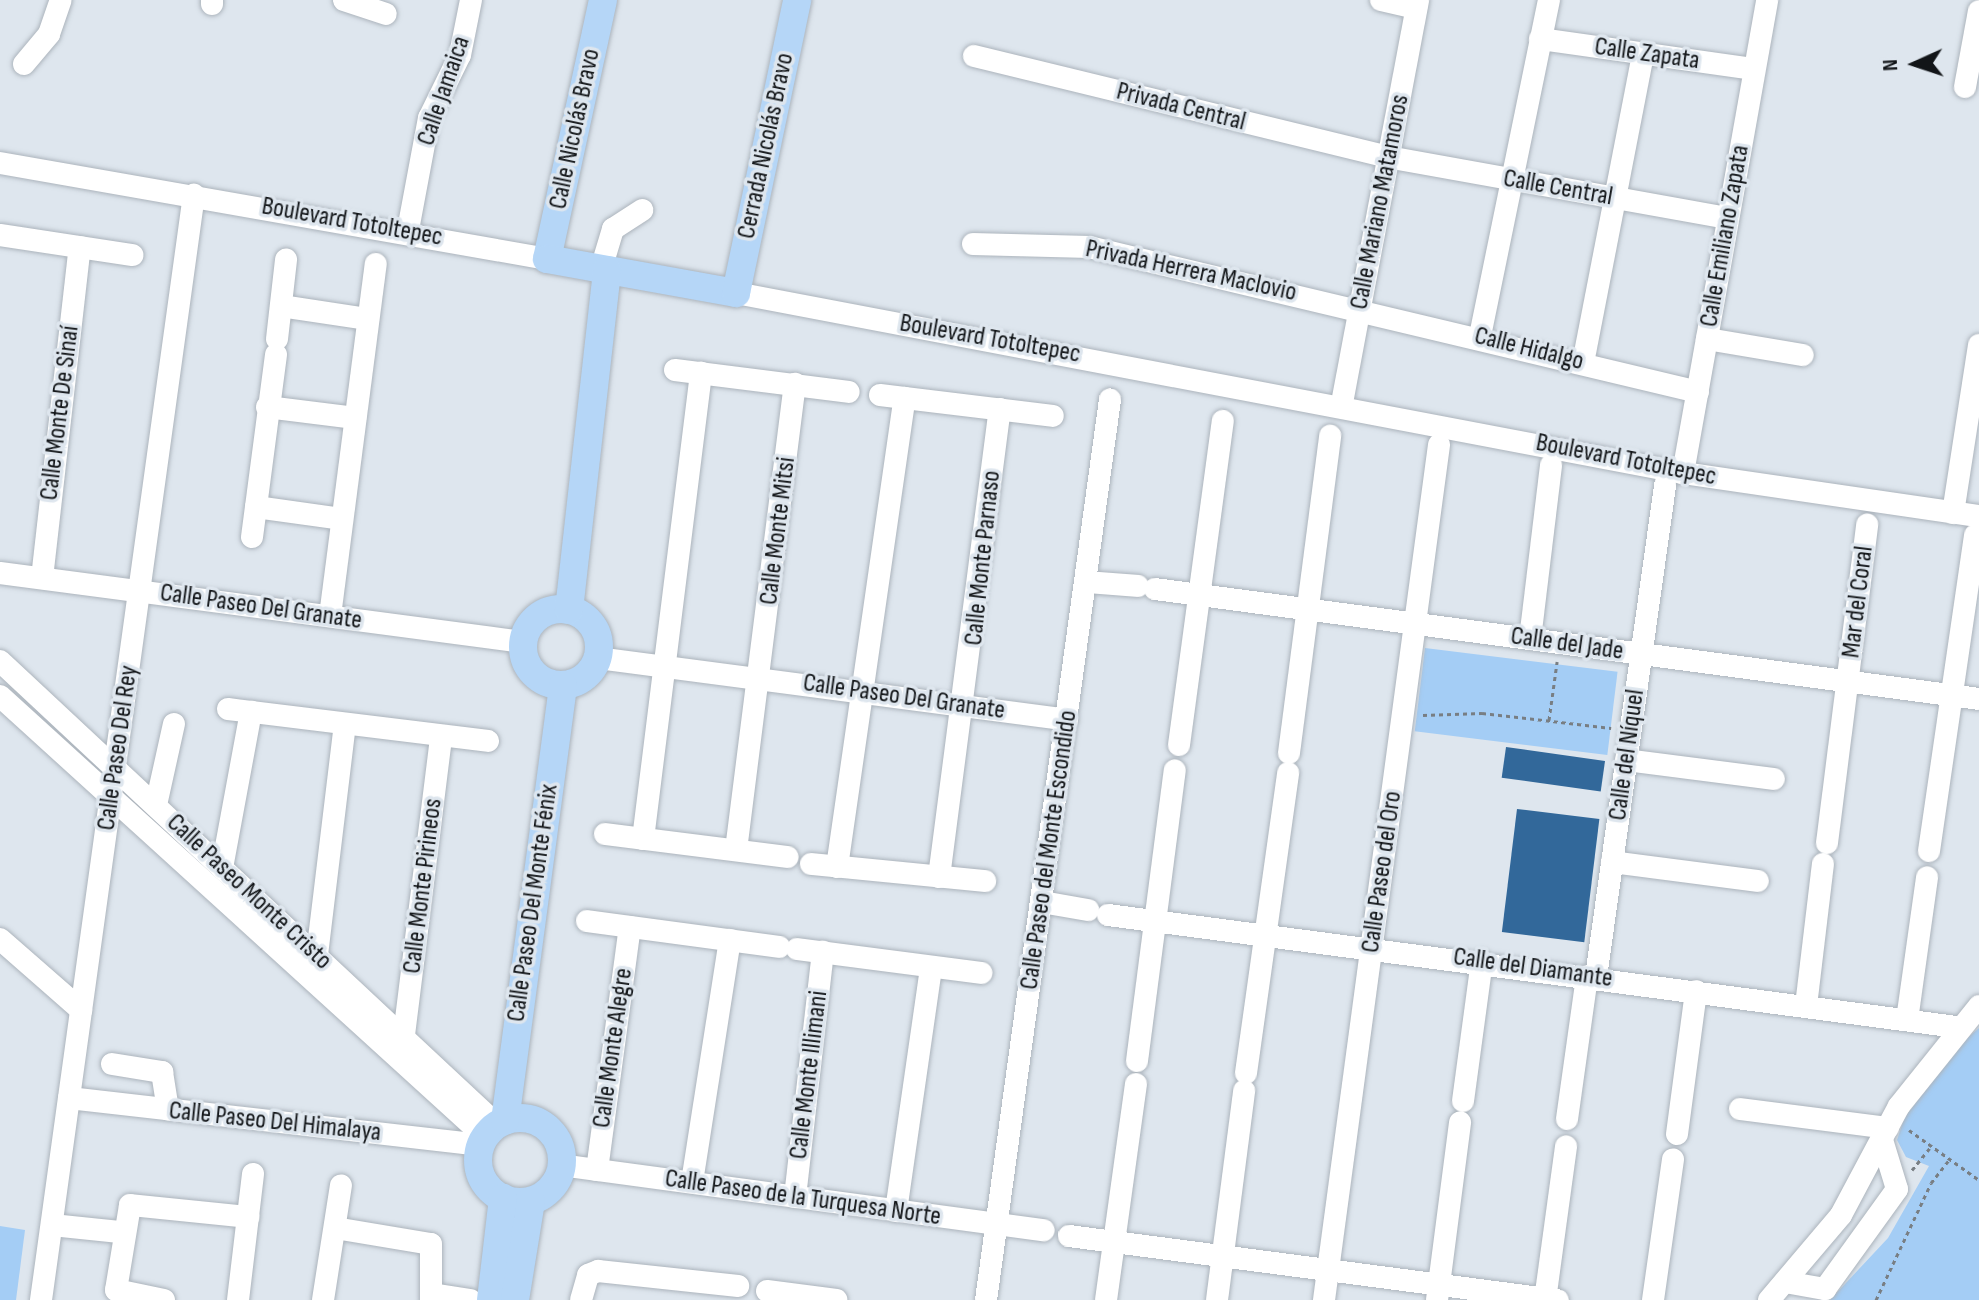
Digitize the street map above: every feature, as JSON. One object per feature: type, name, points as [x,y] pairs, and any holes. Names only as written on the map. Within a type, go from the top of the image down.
[{"type":"main road","name":"Calle Nicolás Bravo","points":[[547,259],[603,0]]},
{"type":"main road","name":"Cerrada Nicolás Bravo","points":[[736,293],[797,0]]},
{"type":"main road","name":"Boulevard Totoltepec","points":[[547,259],[736,293]]},
{"type":"main road","points":[[569,610],[604,270]]},
{"type":"main road","points":[[569,610],[591,623],[598,658],[585,678],[563,686],[533,674],[523,642],[545,612],[569,610]]},
{"type":"main road","name":"Calle Paseo Del Monte Fénix","points":[[492,1132],[563,686]]},
{"type":"main road","points":[[544,1125],[560,1147],[561,1165],[553,1186],[517,1199],[484,1182],[492,1132],[544,1125]]},
{"type":"main road","points":[[491,1300],[517,1199]]},
{"type":"main road","points":[[515,1300],[517,1199]]},
{"type":"street","points":[[24,64],[49,34],[61,0]]},
{"type":"street","points":[[344,0],[386,14]]},
{"type":"street","name":"Calle Jamaica","points":[[408,230],[429,118],[460,55],[471,0]]},
{"type":"street","points":[[1381,0],[1417,4]]},
{"type":"street","points":[[1480,336],[1549,0]]},
{"type":"street","name":"Calle Emiliano Zapata","points":[[1674,479],[1698,392],[1767,0]]},
{"type":"street","name":"Calle Mariano Matamoros","points":[[1342,403],[1417,4]]},
{"type":"street","points":[[1965,87],[1979,11]]},
{"type":"street","name":"Calle Zapata","points":[[1540,39],[1754,69]]},
{"type":"street","points":[[1583,363],[1643,54]]},
{"type":"street","name":"Privada Central","points":[[974,56],[1388,157]]},
{"type":"street","name":"Calle Central","points":[[1388,157],[1728,218]]},
{"type":"street","name":"Boulevard Totoltepec","points":[[0,163],[408,230],[547,259]]},
{"type":"street","name":"Calle Paseo Del Rey","points":[[41,1300],[194,195]]},
{"type":"street","points":[[604,270],[613,229],[642,210]]},
{"type":"street","points":[[0,235],[132,255]]},
{"type":"street","name":"Privada Herrera Maclovio","points":[[973,244],[1089,247],[1360,306]]},
{"type":"street","name":"Calle Monte De Sinaí","points":[[42,578],[80,247]]},
{"type":"street","points":[[252,537],[286,260]]},
{"type":"street","points":[[330,616],[376,264]]},
{"type":"street","name":"Boulevard Totoltepec","points":[[736,293],[1342,403],[1674,479],[1953,513],[1977,526]]},
{"type":"street","points":[[281,306],[368,319]]},
{"type":"street","name":"Calle Hidalgo","points":[[1360,306],[1698,392]]},
{"type":"street","points":[[1707,339],[1803,355]]},
{"type":"street","points":[[1953,513],[1979,345]]},
{"type":"street","points":[[675,370],[849,392]]},
{"type":"street","points":[[643,839],[701,373]]},
{"type":"street","name":"Calle Monte Mitsi","points":[[736,850],[761,678],[795,384]]},
{"type":"street","points":[[880,395],[1053,416]]},
{"type":"street","points":[[837,867],[905,398]]},
{"type":"street","name":"Calle Paseo del Monte Escondido","points":[[986,1300],[1110,399]]},
{"type":"street","points":[[267,407],[355,418]]},
{"type":"street","name":"Calle Monte Parnaso","points":[[939,877],[967,706],[1000,409]]},
{"type":"street","points":[[1179,745],[1223,421]]},
{"type":"street","points":[[1217,1300],[1330,436]]},
{"type":"street","name":"Calle Paseo del Oro","points":[[1324,1300],[1439,445]]},
{"type":"street","points":[[1530,639],[1551,465]]},
{"type":"street","name":"Calle del Níquel","points":[[1567,1119],[1612,862],[1641,654],[1674,479]]},
{"type":"street","points":[[256,507],[341,519]]},
{"type":"street","name":"Mar del Coral","points":[[1806,1006],[1867,525]]},
{"type":"street","points":[[1929,851],[1977,526]]},
{"type":"street","name":"Calle Paseo Del Granate","points":[[0,573],[523,642]]},
{"type":"street","name":"Calle del Jade","points":[[1086,582],[1201,594],[1979,699]]},
{"type":"street","name":"Calle Paseo Del Granate","points":[[598,658],[1067,720]]},
{"type":"street","name":"Calle Paseo Monte Cristo","points":[[0,661],[404,1035],[492,1132]]},
{"type":"street","name":"Calle Paseo Monte Cristo","points":[[0,696],[492,1132]]},
{"type":"street","points":[[228,709],[488,741]]},
{"type":"street","points":[[222,868],[251,712]]},
{"type":"street","points":[[156,805],[174,724]]},
{"type":"street","points":[[317,955],[345,725]]},
{"type":"street","name":"Calle Monte Pirineos","points":[[404,1035],[441,737]]},
{"type":"street","points":[[1626,760],[1774,779]]},
{"type":"street","points":[[1106,1300],[1175,770]]},
{"type":"street","points":[[605,834],[788,857]]},
{"type":"street","points":[[1612,862],[1758,881]]},
{"type":"street","points":[[811,864],[985,881]]},
{"type":"street","points":[[1907,1020],[1927,877]]},
{"type":"street","name":"Calle del Diamante","points":[[1042,902],[1156,921],[1371,946],[1957,1027]]},
{"type":"street","points":[[587,921],[981,973]]},
{"type":"street","name":"Calle Monte Alegre","points":[[597,1170],[630,927]]},
{"type":"street","points":[[0,939],[81,1010]]},
{"type":"street","points":[[692,1182],[730,940]]},
{"type":"street","name":"Calle Monte Illimani","points":[[795,1197],[823,952]]},
{"type":"street","points":[[1438,1292],[1482,961]]},
{"type":"street","points":[[896,1211],[931,967]]},
{"type":"street","points":[[1677,1134],[1696,991]]},
{"type":"street","points":[[1769,1300],[1841,1215],[1888,1129],[1957,1027],[1979,1006]]},
{"type":"street","points":[[112,1064],[162,1072],[168,1110]]},
{"type":"street","name":"Calle Paseo Del Himalaya","points":[[69,1098],[168,1110],[492,1132]]},
{"type":"street","points":[[1740,1109],[1888,1129]]},
{"type":"street","points":[[1785,1282],[1825,1289],[1897,1189],[1888,1129]]},
{"type":"street","points":[[1069,1236],[1328,1270],[1438,1292],[1550,1299],[1566,1146]]},
{"type":"street","points":[[1653,1300],[1673,1159]]},
{"type":"street","name":"Calle Paseo de la Turquesa Norte","points":[[561,1165],[1044,1230]]},
{"type":"street","points":[[238,1300],[253,1174]]},
{"type":"street","points":[[323,1300],[341,1185]]},
{"type":"street","points":[[164,1300],[116,1290],[123,1213],[137,1203],[248,1217]]},
{"type":"street","points":[[52,1225],[120,1232]]},
{"type":"street","points":[[335,1228],[431,1244],[431,1297],[471,1300]]},
{"type":"street","points":[[581,1300],[588,1275],[598,1271],[702,1290],[738,1286]]},
{"type":"street","points":[[767,1291],[836,1300]]},
{"type":"path","points":[[1549,720],[1560,643]]},
{"type":"path","points":[[1403,713],[1549,720],[1630,731]]},
{"type":"path","points":[[1888,1129],[1931,1147],[1979,1180]]},
{"type":"path","points":[[1897,1189],[1931,1147]]},
{"type":"path","points":[[1876,1300],[1931,1183],[1949,1160]]},
{"type":"shaded area","points":[[1425,648],[1618,672],[1607,755],[1415,731]]},
{"type":"shaded area","points":[[1979,1028],[1979,1300],[1830,1300],[1888,1238],[1929,1166],[1906,1157],[1897,1140],[1904,1119],[1953,1050]]},
{"type":"shaded area","points":[[0,1226],[25,1230],[16,1300],[0,1300]]},
{"type":"building","points":[[1506,747],[1605,761],[1601,792],[1502,778]]},
{"type":"building","points":[[1517,809],[1599,819],[1584,942],[1502,932]]}]
